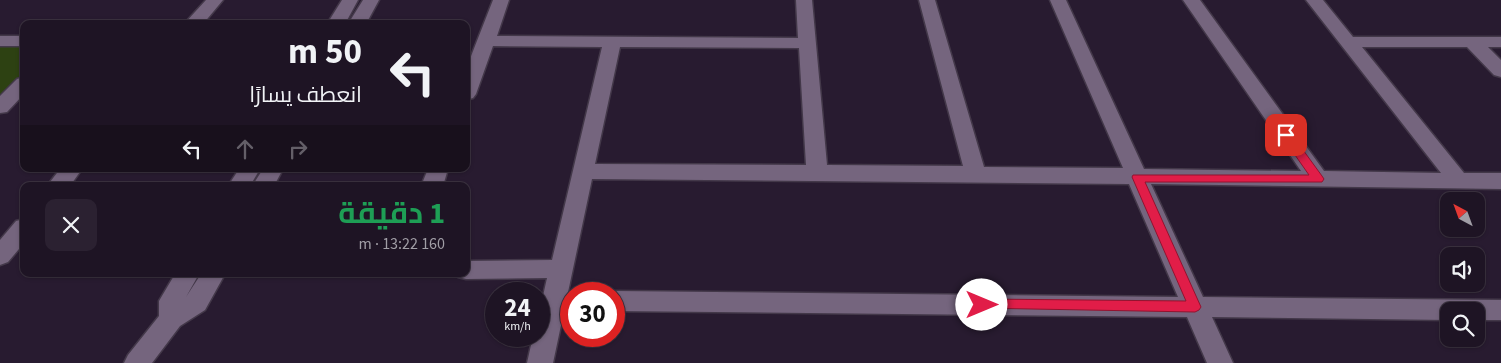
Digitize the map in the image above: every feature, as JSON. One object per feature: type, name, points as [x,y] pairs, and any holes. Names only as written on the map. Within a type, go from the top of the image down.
[{"type":"street","points":[[197,20],[215,0]]},
{"type":"street","points":[[338,20],[350,0]]},
{"type":"street","points":[[359,20],[370,0]]},
{"type":"street","points":[[470,83],[501,0]]},
{"type":"street","points":[[804,0],[817,174]]},
{"type":"street","points":[[927,0],[976,174]]},
{"type":"street","points":[[1058,0],[1220,363]]},
{"type":"street","points":[[1191,0],[1318,179]]},
{"type":"street","points":[[1314,0],[1459,181]]},
{"type":"street","points":[[0,41],[20,40]]},
{"type":"street","points":[[486,41],[808,43]]},
{"type":"street","points":[[562,282],[561,270],[612,42]]},
{"type":"street","points":[[1348,42],[1501,42]]},
{"type":"street","points":[[1472,42],[1501,71]]},
{"type":"street","points":[[0,107],[20,87]]},
{"type":"street","points":[[583,171],[1501,181]]},
{"type":"street","points":[[61,182],[70,172]]},
{"type":"street","points":[[0,256],[20,232]]},
{"type":"street","points":[[470,270],[561,270]]},
{"type":"street","points":[[171,319],[171,301],[185,277]]},
{"type":"street","points":[[137,363],[171,319],[196,303],[211,277]]},
{"type":"street","points":[[625,301],[1501,310]]},
{"type":"street","points":[[540,363],[560,309]]},
{"type":"green space","points":[[0,41],[20,41],[20,87],[0,107]]},
{"type":"route","points":[[982,305],[1195,307],[1137,177],[1318,179],[1286,135]]}]
